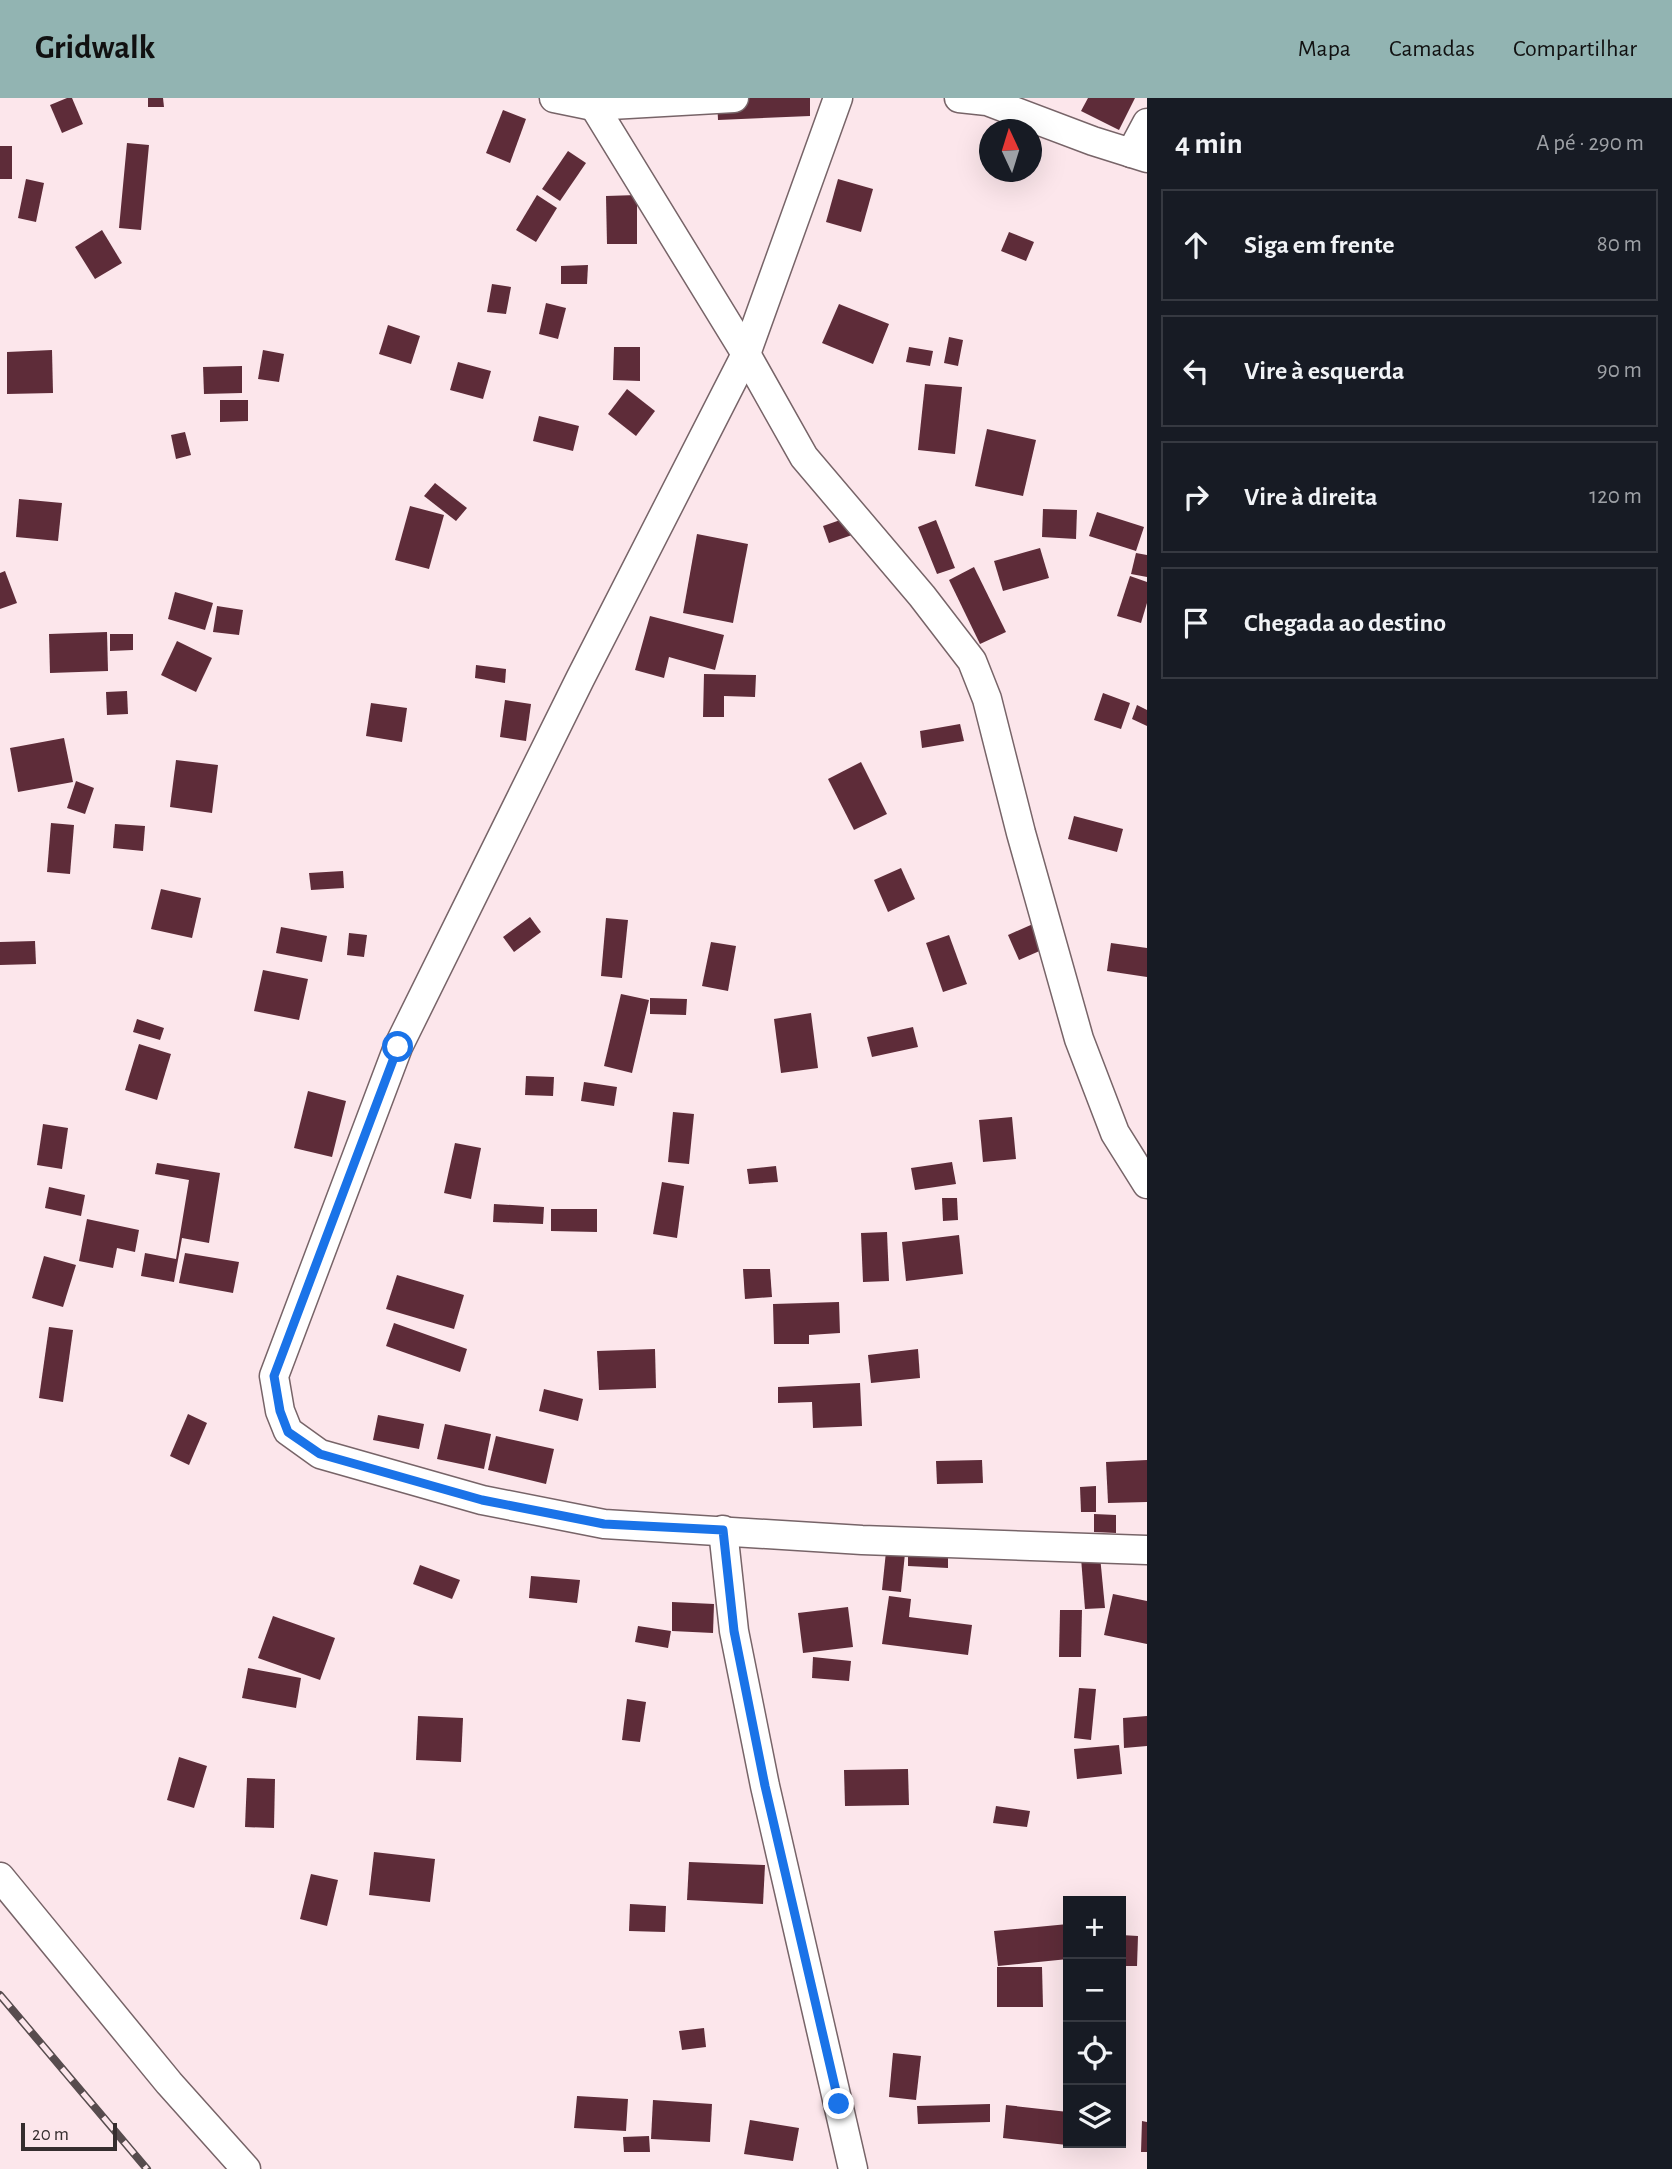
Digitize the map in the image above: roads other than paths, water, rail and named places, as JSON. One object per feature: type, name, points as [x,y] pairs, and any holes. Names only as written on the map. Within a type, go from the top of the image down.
[{"type":"street","points":[[554,98],[591,102],[734,98]]},
{"type":"street","points":[[838,98],[746,354],[580,678],[398,1047],[274,1376],[280,1411],[288,1432],[320,1454],[482,1500],[604,1524],[862,1540],[1147,1550]]},
{"type":"street","points":[[959,98],[987,101],[1139,156],[1147,123]]},
{"type":"street","points":[[591,102],[746,354],[804,457],[922,596],[972,661],[987,699],[1079,1039],[1115,1133],[1147,1184]]},
{"type":"street","points":[[723,1530],[734,1631],[762,1773],[853,2169]]},
{"type":"street","points":[[0,1877],[169,2083],[246,2169]]},
{"type":"railway","points":[[0,1995],[147,2169]]}]
